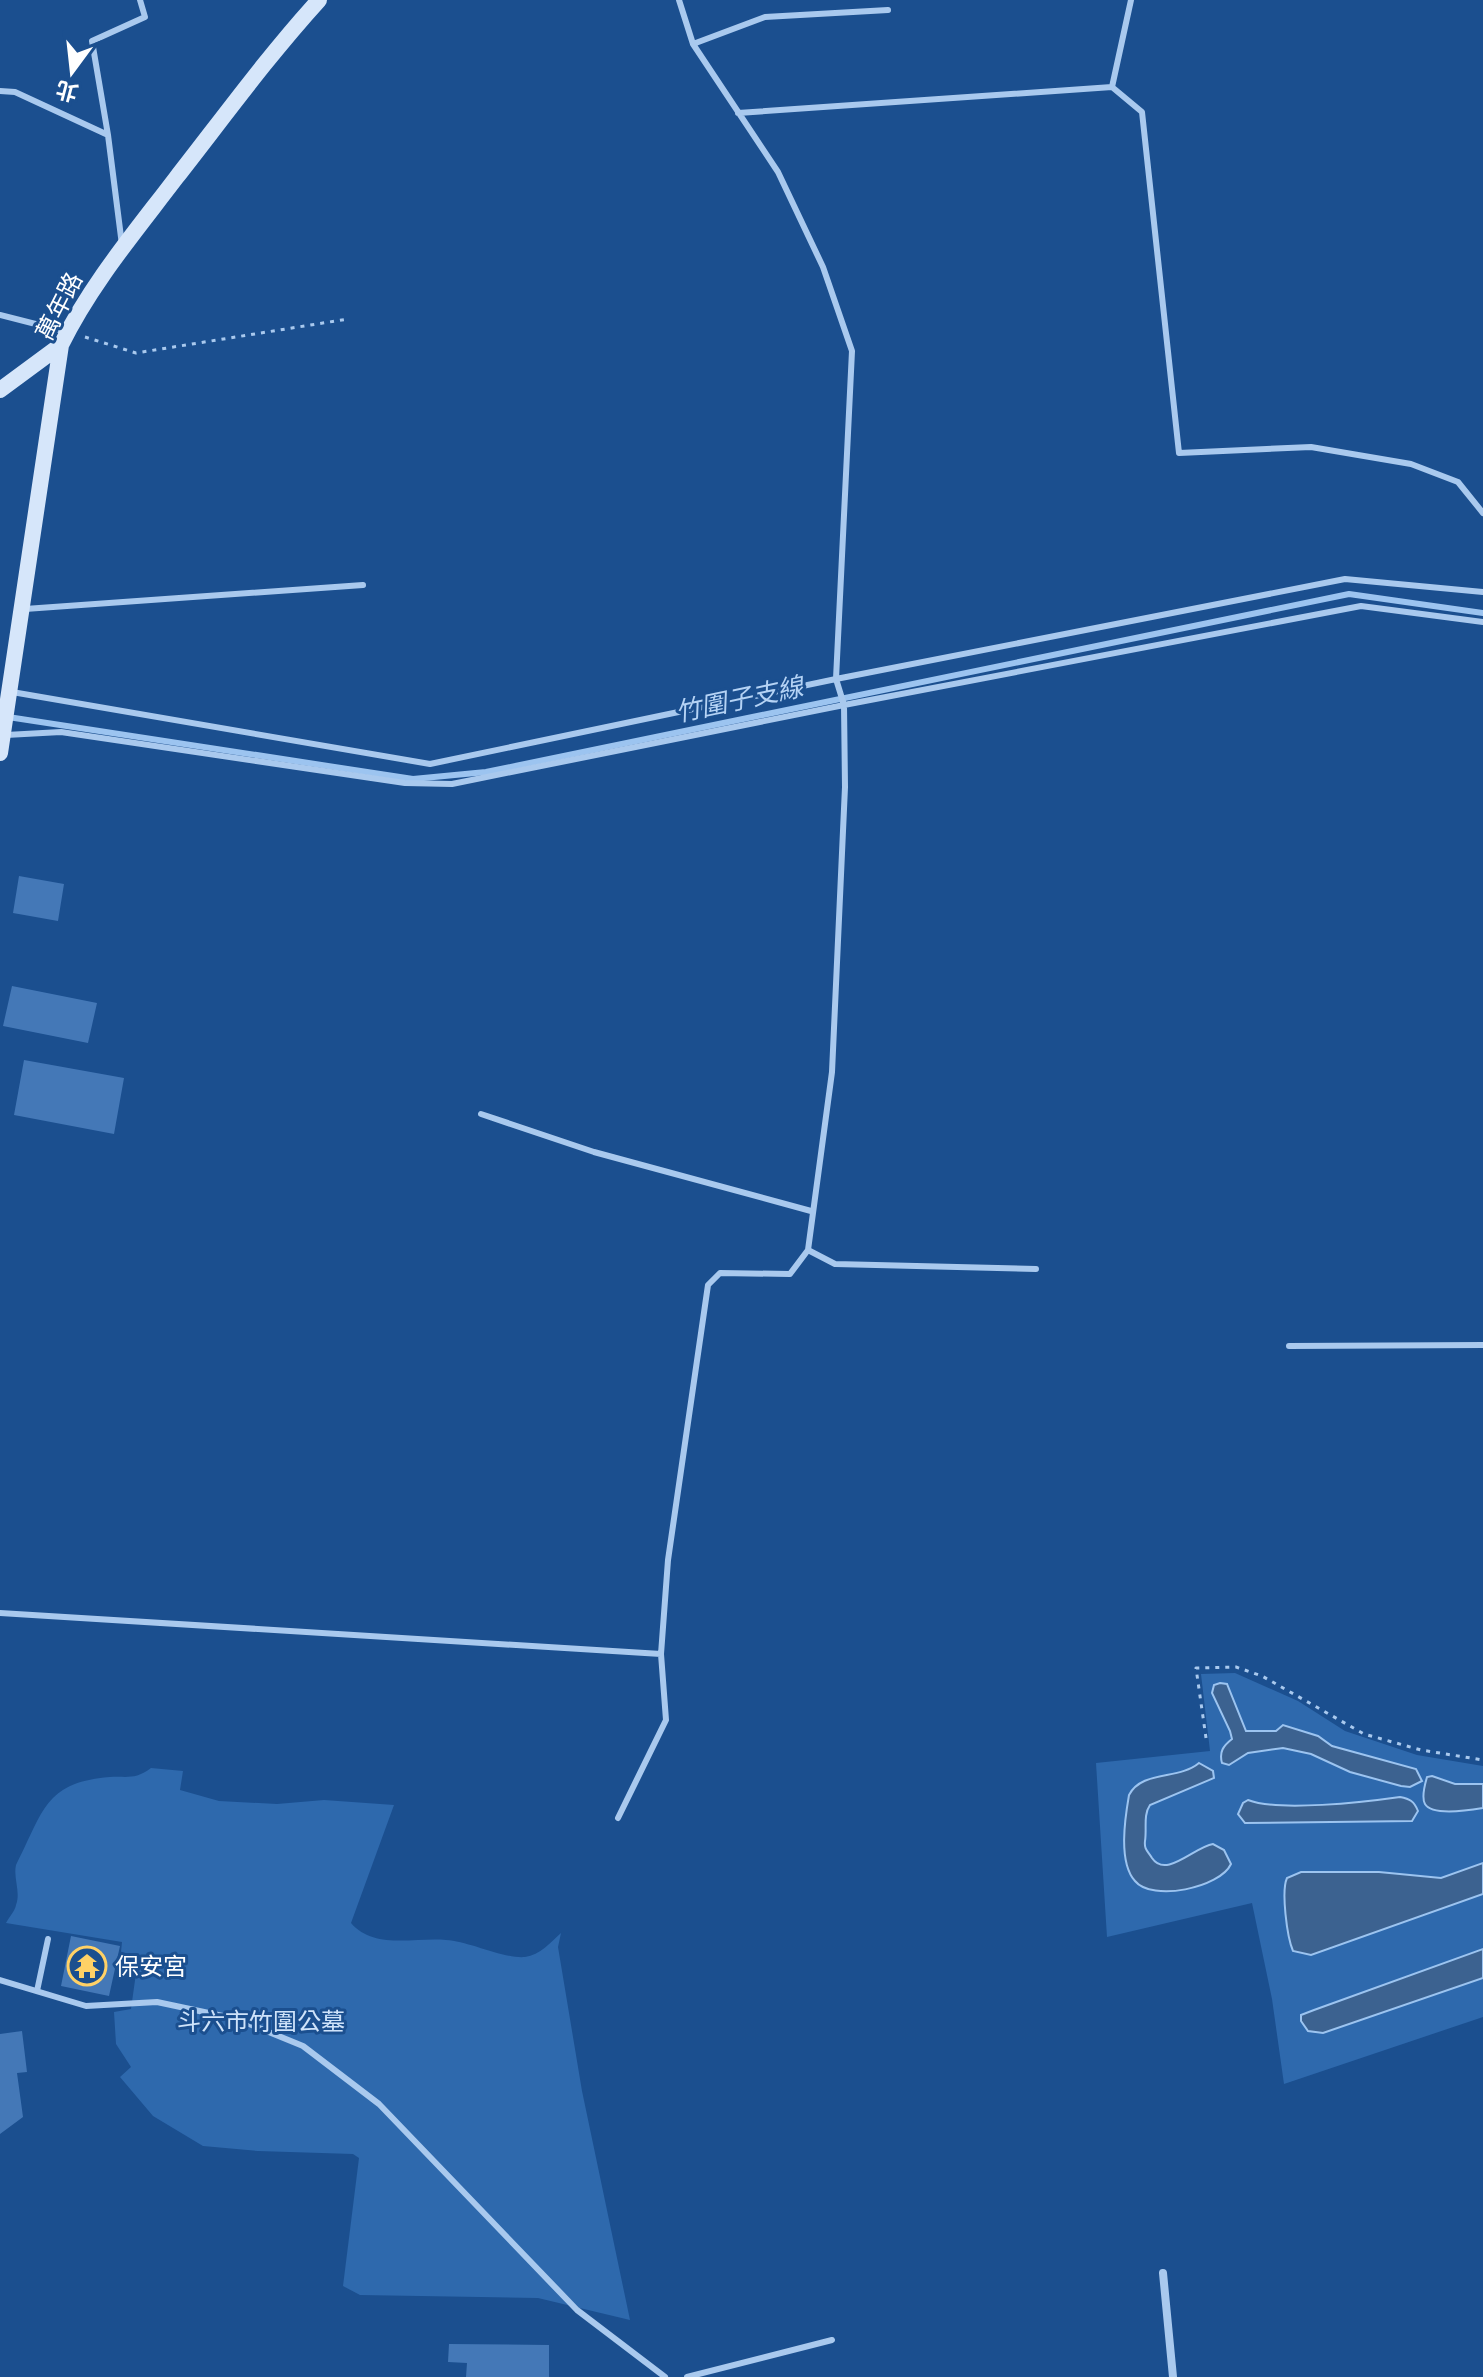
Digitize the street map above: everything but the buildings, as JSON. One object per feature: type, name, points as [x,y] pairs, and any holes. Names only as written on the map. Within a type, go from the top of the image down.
[{"type":"street","name":"萬年路","points":[[0,753],[64,338],[88,294],[280,42],[319,0]]},
{"type":"street","points":[[0,390],[64,338]]},
{"type":"street","points":[[1163,2273],[1173,2377]]},
{"type":"lane","points":[[122,249],[108,135],[92,41],[145,17],[140,0]]},
{"type":"lane","points":[[618,1818],[666,1720],[661,1654],[668,1560],[708,1285],[720,1273],[790,1274],[808,1250],[832,1072],[845,787],[844,705],[836,679],[852,351],[823,267],[778,172],[693,44],[679,0]]},
{"type":"lane","points":[[1112,87],[1131,0]]},
{"type":"lane","points":[[693,44],[765,17],[888,10]]},
{"type":"lane","points":[[738,113],[1112,87],[1142,112],[1179,453],[1311,447],[1411,464],[1458,482],[1483,513]]},
{"type":"lane","points":[[0,91],[15,92],[108,135]]},
{"type":"lane","points":[[0,315],[64,338]]},
{"type":"lane","points":[[8,692],[430,764],[836,679],[1345,579],[1483,592]]},
{"type":"lane","points":[[21,610],[363,585]]},
{"type":"lane","points":[[2,735],[61,732],[405,783],[452,784],[1361,606],[1483,622]]},
{"type":"lane","points":[[481,1114],[594,1152],[811,1211]]},
{"type":"lane","points":[[808,1250],[835,1264],[1036,1269]]},
{"type":"lane","points":[[1289,1346],[1483,1345]]},
{"type":"lane","points":[[0,1613],[661,1654]]},
{"type":"lane","points":[[37,1991],[48,1939]]},
{"type":"lane","points":[[0,1980],[86,2006],[157,2002],[237,2019],[303,2046],[379,2104],[577,2310],[665,2377]]},
{"type":"lane","points":[[687,2377],[832,2340]]},
{"type":"path","points":[[64,338],[136,353],[348,319]]},
{"type":"path","points":[[1206,1738],[1196,1668],[1236,1667],[1262,1676],[1364,1734],[1421,1750],[1483,1760]]},
{"type":"green space","points":[[1235,1673],[1298,1701],[1345,1731],[1417,1755],[1483,1766],[1483,2017],[1284,2084],[1272,1999],[1252,1903],[1107,1937],[1096,1763],[1210,1751],[1201,1674]]},
{"type":"green space","name":"斗六市竹圍公墓","points":[[151,1768],[183,1771],[180,1790],[219,1801],[277,1804],[324,1800],[394,1805],[351,1923],[371,1937],[455,1941],[525,1957],[540,1951],[561,1933],[558,1947],[582,2091],[630,2320],[538,2298],[360,2295],[343,2286],[359,2158],[353,2154],[203,2146],[153,2116],[120,2077],[131,2067],[116,2044],[114,2012],[131,2009],[137,1966],[120,1962],[122,1942],[6,1923],[17,1900],[16,1865],[48,1803],[58,1793],[88,1780],[136,1776]]},
{"type":"shaded area","points":[[1227,1684],[1246,1731],[1276,1731],[1283,1725],[1318,1736],[1332,1746],[1416,1769],[1422,1781],[1410,1787],[1401,1786],[1350,1772],[1311,1754],[1283,1748],[1248,1753],[1229,1765],[1222,1763],[1222,1750],[1232,1739],[1212,1693],[1214,1685]]},
{"type":"shaded area","points":[[1199,1763],[1213,1771],[1214,1778],[1150,1805],[1146,1818],[1146,1848],[1158,1864],[1165,1865],[1213,1844],[1224,1850],[1231,1864],[1214,1880],[1185,1889],[1156,1891],[1144,1887],[1135,1881],[1126,1863],[1124,1840],[1129,1795],[1143,1782],[1181,1772]]},
{"type":"shaded area","points":[[1427,1777],[1455,1784],[1483,1784],[1483,1808],[1452,1811],[1429,1808],[1423,1794]]},
{"type":"shaded area","points":[[1400,1797],[1411,1801],[1418,1811],[1412,1821],[1245,1823],[1238,1814],[1248,1800],[1300,1806]]},
{"type":"shaded area","points":[[1483,1863],[1483,1894],[1311,1955],[1293,1951],[1286,1914],[1287,1878],[1301,1872],[1379,1872],[1441,1878]]},
{"type":"shaded area","points":[[1483,1949],[1483,1978],[1323,2033],[1308,2031],[1301,2021],[1301,2015]]},
{"type":"waterway","name":"竹圍子支線","points":[[8,717],[413,779],[486,772],[1349,594],[1483,613]]},
{"type":"place","name":"保安宮","points":[[87,1966]]}]
